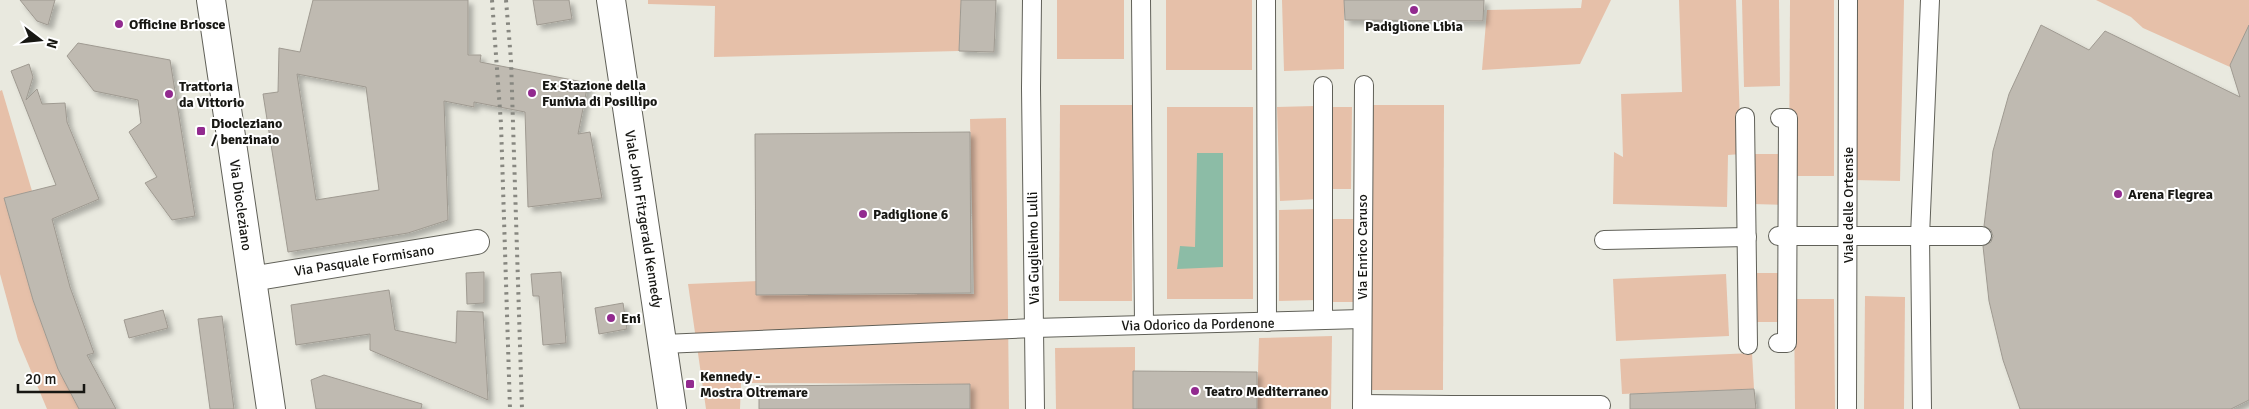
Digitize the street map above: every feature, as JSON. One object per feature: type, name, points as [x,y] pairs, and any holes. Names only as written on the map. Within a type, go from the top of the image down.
[{"type":"street","name":"Via Diocleziano","points":[[211,0],[271,409]]},
{"type":"street","name":"Viale John Fitzgerald Kennedy","points":[[611,0],[672,409]]},
{"type":"street","name":"Via Guglielmo Lulli","points":[[1032,0],[1034,409]]},
{"type":"street","points":[[1141,0],[1144,325]]},
{"type":"street","points":[[1266,0],[1267,322]]},
{"type":"street","name":"Viale delle Ortensie","points":[[1847,409],[1848,0]]},
{"type":"street","points":[[1922,409],[1920,236],[1930,0]]},
{"type":"street","name":"Via Enrico Caruso","points":[[1362,406],[1364,85]]},
{"type":"street","points":[[1323,86],[1323,320]]},
{"type":"street","points":[[1766,236],[1787,343],[1763,344],[1766,236],[1762,117],[1788,118],[1766,236]]},
{"type":"street","points":[[1604,240],[1848,235],[1982,236]]},
{"type":"street","name":"Via Pasquale Formisano","points":[[251,279],[477,242]]},
{"type":"street","name":"Via Odorico da Pordenone","points":[[663,344],[1034,328],[1362,319]]},
{"type":"street","points":[[1362,406],[1600,405]]},
{"type":"shaded area","points":[[648,0],[961,0],[959,51],[714,57],[715,6],[648,4]]},
{"type":"shaded area","points":[[1057,0],[1124,0],[1124,59],[1057,59]]},
{"type":"shaded area","points":[[1166,0],[1252,0],[1252,70],[1166,70]]},
{"type":"shaded area","points":[[1282,0],[1344,0],[1344,69],[1284,71]]},
{"type":"shaded area","points":[[1582,0],[1611,0],[1580,64],[1482,70],[1487,10],[1581,8]]},
{"type":"shaded area","points":[[1679,0],[1736,0],[1741,154],[1728,155],[1727,207],[1613,204],[1614,152],[1623,157],[1621,94],[1682,92]]},
{"type":"shaded area","points":[[1742,0],[1779,0],[1780,86],[1744,87]]},
{"type":"shaded area","points":[[1790,0],[1834,0],[1834,176],[1789,176]]},
{"type":"shaded area","points":[[1857,0],[1904,0],[1900,181],[1854,180]]},
{"type":"shaded area","points":[[2096,0],[2249,0],[2249,54],[2238,49],[2230,67],[2143,28],[2131,17]]},
{"type":"shaded area","points":[[2,90],[32,191],[4,198],[33,300],[57,366],[79,409],[47,409],[18,340],[0,274],[0,91]]},
{"type":"shaded area","points":[[1060,105],[1133,105],[1132,301],[1059,301]]},
{"type":"shaded area","points":[[1365,105],[1444,105],[1443,390],[1364,390]]},
{"type":"shaded area","points":[[1315,106],[1318,199],[1280,201],[1277,107]]},
{"type":"shaded area","points":[[1167,107],[1253,107],[1253,299],[1167,299]]},
{"type":"shaded area","points":[[1327,107],[1352,107],[1351,189],[1326,189]]},
{"type":"shaded area","points":[[1006,118],[1009,409],[970,409],[969,384],[741,383],[740,409],[706,409],[688,284],[759,281],[757,295],[974,294],[970,119]]},
{"type":"shaded area","points":[[1197,153],[1223,153],[1223,267],[1177,269],[1180,246],[1195,247]]},
{"type":"shaded area","points":[[1753,154],[1787,154],[1786,205],[1752,204]]},
{"type":"shaded area","points":[[1316,209],[1317,300],[1279,301],[1279,210]]},
{"type":"shaded area","points":[[1329,219],[1353,219],[1353,302],[1330,302]]},
{"type":"shaded area","points":[[1753,273],[1784,273],[1784,322],[1753,322]]},
{"type":"shaded area","points":[[1726,274],[1729,336],[1616,341],[1613,279]]},
{"type":"shaded area","points":[[1865,296],[1905,297],[1904,409],[1864,409]]},
{"type":"shaded area","points":[[1794,299],[1834,299],[1835,409],[1795,409]]},
{"type":"shaded area","points":[[1332,336],[1331,409],[1257,409],[1259,338]]},
{"type":"shaded area","points":[[1135,347],[1135,409],[1056,409],[1055,348]]},
{"type":"shaded area","points":[[1752,353],[1754,389],[1622,394],[1620,359]]},
{"type":"building","points":[[20,0],[55,0],[48,25],[37,21]]},
{"type":"building","points":[[313,0],[468,0],[468,55],[481,55],[480,62],[588,83],[578,134],[590,132],[602,198],[528,207],[525,112],[474,102],[474,107],[444,101],[448,220],[408,233],[288,252],[263,94],[278,92],[279,48],[300,52]],"holes":[[[297,74],[366,87],[379,190],[316,200]]]},
{"type":"building","points":[[533,0],[569,0],[572,19],[537,25]]},
{"type":"building","points":[[961,0],[996,0],[994,52],[959,51]]},
{"type":"building","name":"Padiglione Libia","points":[[1344,0],[1484,0],[1483,21],[1345,20]]},
{"type":"building","name":"Arena Flegrea","points":[[2041,25],[2089,50],[2105,31],[2240,97],[2230,65],[2249,25],[2249,400],[2231,409],[2020,409],[2003,360],[1989,301],[1983,246],[1991,242],[1993,236],[1991,230],[1984,226],[1993,151],[2009,94]]},
{"type":"building","points":[[78,43],[170,60],[195,216],[172,220],[145,183],[157,177],[129,132],[141,123],[138,100],[94,91],[67,56]]},
{"type":"building","points":[[29,64],[33,77],[26,100],[37,89],[42,104],[65,103],[67,122],[99,199],[52,219],[70,287],[94,353],[87,355],[116,409],[79,409],[58,369],[33,300],[4,198],[56,185],[11,71]]},
{"type":"building","name":"Padiglione 6","points":[[970,132],[971,293],[756,295],[755,134]]},
{"type":"building","points":[[484,272],[484,303],[467,304],[466,273]]},
{"type":"building","points":[[561,272],[566,343],[543,345],[539,296],[533,296],[531,274]]},
{"type":"building","points":[[389,290],[395,330],[456,343],[457,311],[483,312],[488,400],[370,350],[370,334],[296,345],[291,305]]},
{"type":"building","name":"Eni","points":[[623,303],[627,329],[599,334],[595,308]]},
{"type":"building","points":[[163,310],[168,328],[129,338],[124,320]]},
{"type":"building","points":[[222,316],[234,409],[210,409],[198,319]]},
{"type":"building","name":"Teatro Mediterraneo","points":[[1133,371],[1257,372],[1257,409],[1133,409]]},
{"type":"building","points":[[324,375],[422,404],[421,409],[316,409],[311,380]]},
{"type":"building","points":[[970,384],[970,409],[759,409],[759,386]]},
{"type":"building","points":[[1754,389],[1756,409],[1630,409],[1630,394]]},
{"type":"railway","points":[[492,0],[501,124],[510,409]]},
{"type":"railway","points":[[506,0],[511,60],[522,409]]},
{"type":"place","name":"Padiglione Libia","points":[[1414,10]]},
{"type":"place","name":"Officine Briosce","points":[[119,24]]},
{"type":"place","name":"Ex Stazione della Funivia di Posillipo","points":[[532,93]]},
{"type":"place","name":"Trattoria da Vittorio","points":[[169,94]]},
{"type":"place","name":"Diocleziano / benzinaio","points":[[201,131]]},
{"type":"place","name":"Arena Flegrea","points":[[2118,194]]},
{"type":"place","name":"Padiglione 6","points":[[863,214]]},
{"type":"place","name":"Eni","points":[[611,318]]},
{"type":"place","name":"Kennedy - Mostra Oltremare","points":[[690,384]]},
{"type":"place","name":"Teatro Mediterraneo","points":[[1195,391]]}]
